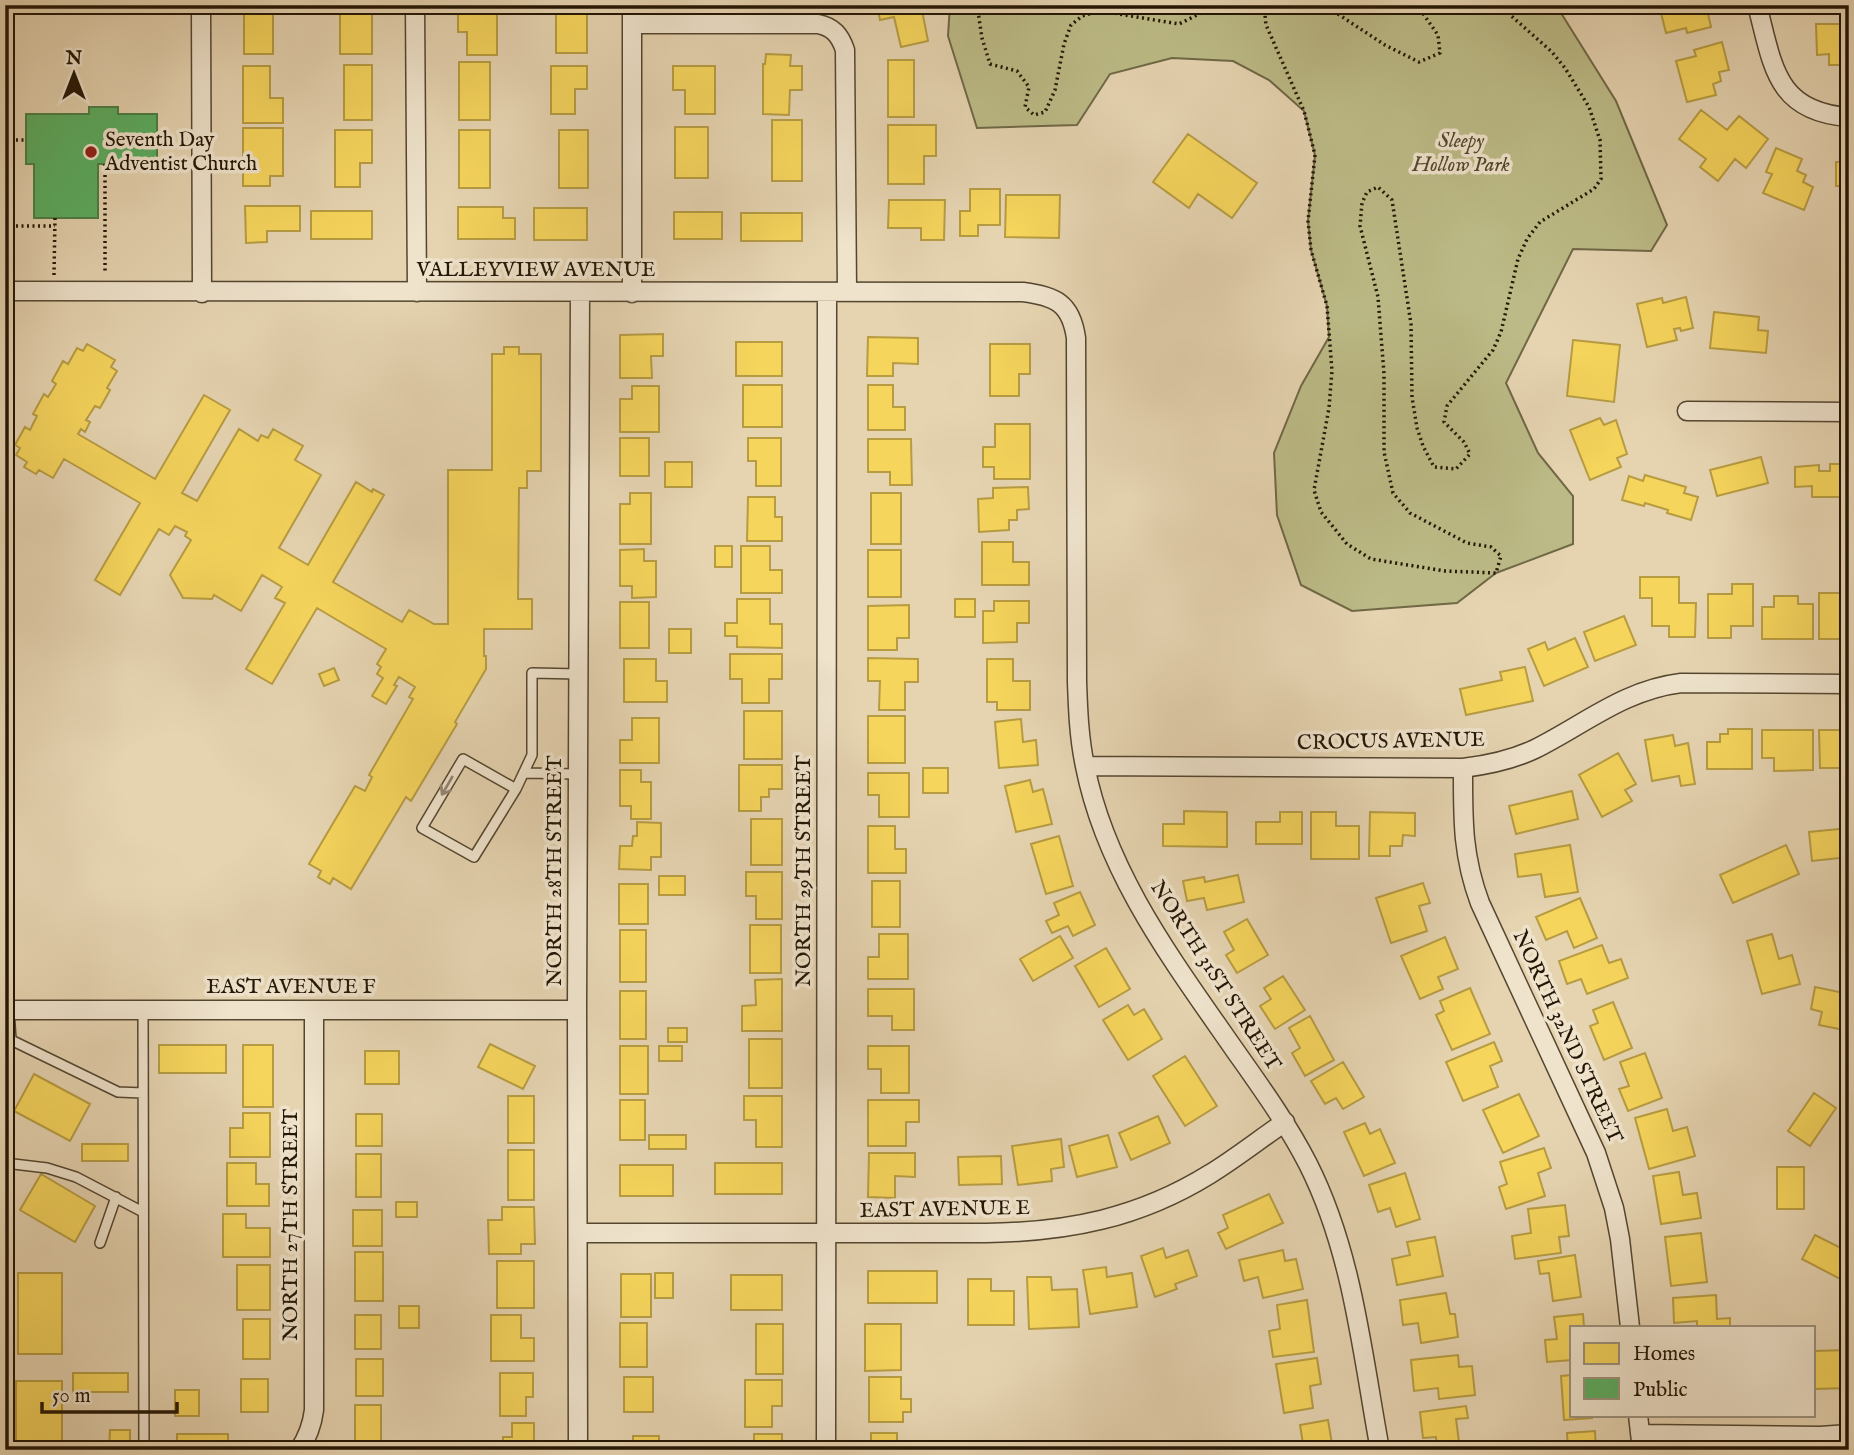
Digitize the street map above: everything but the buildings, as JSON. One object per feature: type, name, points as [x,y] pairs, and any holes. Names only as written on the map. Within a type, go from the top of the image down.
[{"type":"street","points":[[201,5],[202,293]]},
{"type":"street","points":[[415,5],[417,292]]},
{"type":"street","points":[[632,5],[632,293]]},
{"type":"street","points":[[1757,5],[1773,65],[1786,90],[1798,102],[1811,109],[1828,115],[1849,117]]},
{"type":"street","points":[[632,24],[818,24],[836,31],[845,50],[847,292]]},
{"type":"street","name":"VALLEYVIEW AVENUE","points":[[5,291],[1023,292],[1052,298],[1064,305]]},
{"type":"street","name":"NORTH 29TH STREET","points":[[826,1450],[827,292]]},
{"type":"street","name":"NORTH 28TH STREET","points":[[578,1450],[580,293]]},
{"type":"street","name":"NORTH 31ST STREET","points":[[1064,305],[1074,326],[1076,338],[1077,682],[1080,736],[1098,814],[1107,840],[1137,901],[1183,974],[1285,1122],[1320,1190],[1344,1259],[1380,1450]]},
{"type":"street","points":[[1688,411],[1849,412]]},
{"type":"street","name":"CROCUS AVENUE","points":[[1085,766],[1463,768],[1501,761],[1527,752],[1618,702],[1665,685],[1681,682],[1849,684]]},
{"type":"street","name":"NORTH 32ND STREET","points":[[1463,768],[1464,835],[1472,881],[1597,1153],[1620,1238],[1630,1326]]},
{"type":"street","name":"EAST AVENUE F","points":[[7,1010],[577,1010]]},
{"type":"street","name":"NORTH 27TH STREET","points":[[303,1444],[312,1426],[314,1410],[314,1010]]},
{"type":"street","name":"EAST AVENUE E","points":[[578,1233],[1009,1233],[1065,1229],[1095,1223],[1154,1203],[1181,1190],[1285,1122]]},
{"type":"street","points":[[1639,1416],[1641,1442],[1849,1434]]},
{"type":"lane","points":[[516,789],[463,759],[422,828],[474,857],[516,789],[532,755],[532,673],[579,674]]},
{"type":"lane","points":[[524,773],[578,775]]},
{"type":"lane","points":[[7,1010],[11,1040],[118,1092],[143,1093]]},
{"type":"lane","points":[[143,1010],[144,1450]]},
{"type":"lane","points":[[5,1163],[47,1168],[75,1177],[143,1212]]},
{"type":"lane","points":[[100,1243],[116,1197]]},
{"type":"path","points":[[977,5],[982,38],[990,64],[1017,71],[1029,87],[1025,107],[1034,115],[1045,112],[1055,90],[1064,44],[1071,25],[1082,16],[1101,11],[1179,24],[1213,5]]},
{"type":"path","points":[[1264,5],[1266,25],[1304,111],[1315,155],[1308,221],[1311,250],[1327,306],[1332,371],[1329,408],[1314,490],[1321,512],[1347,544],[1371,559],[1446,571],[1496,573],[1501,556],[1490,547],[1467,543],[1410,513],[1393,493],[1384,452],[1384,374],[1378,296],[1360,226],[1362,203],[1367,192],[1378,187],[1392,200],[1411,324],[1412,397],[1417,428],[1434,467],[1456,469],[1471,454],[1464,442],[1444,422],[1447,406],[1493,351],[1501,332],[1518,258],[1527,239],[1540,222],[1594,189],[1601,179],[1600,140],[1589,107],[1552,52],[1499,5]]},
{"type":"path","points":[[1324,5],[1385,45],[1419,62],[1440,53],[1438,35],[1418,5]]},
{"type":"path","points":[[5,140],[26,140]]},
{"type":"path","points":[[105,292],[105,166],[202,169]]},
{"type":"path","points":[[54,292],[55,218]]},
{"type":"path","points":[[5,226],[55,226]]},
{"type":"green space","name":"Sleepy Hollow Park","points":[[950,5],[1556,5],[1616,101],[1667,225],[1651,251],[1573,249],[1506,383],[1538,453],[1573,496],[1573,544],[1496,573],[1457,603],[1352,611],[1301,585],[1277,515],[1274,453],[1301,386],[1329,337],[1327,306],[1311,250],[1308,221],[1315,155],[1304,111],[1269,80],[1233,61],[1172,58],[1110,74],[1077,125],[977,128],[948,36]]},
{"type":"place","name":"Seventh Day Adventist Church","points":[[91,152]]}]
